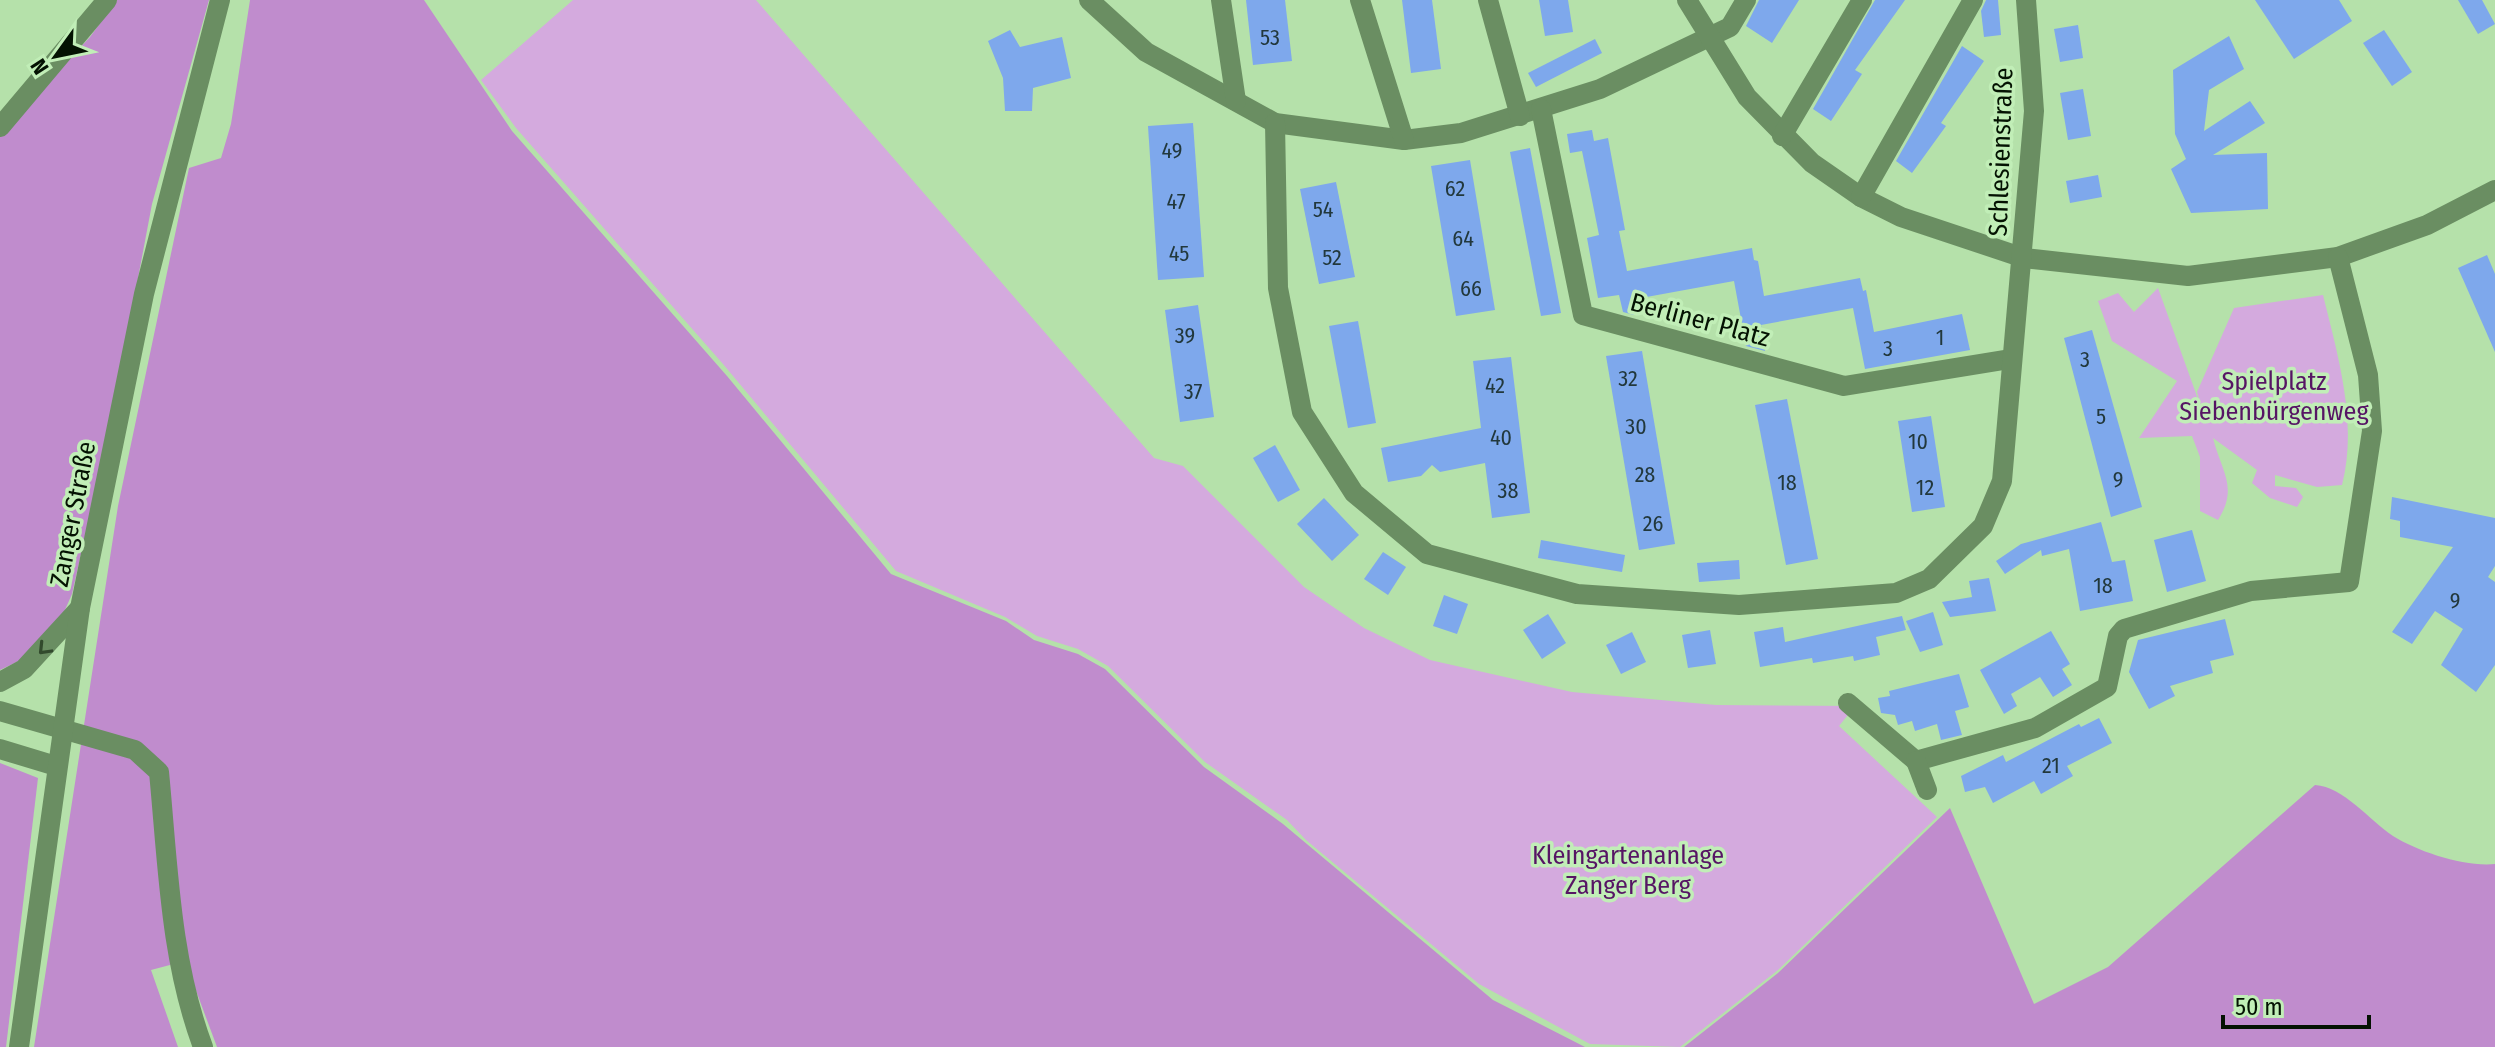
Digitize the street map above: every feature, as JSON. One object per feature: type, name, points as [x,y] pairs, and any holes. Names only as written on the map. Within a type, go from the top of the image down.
[{"type":"street","points":[[0,127],[107,0]]},
{"type":"street","name":"Zanger Straße","points":[[19,1047],[80,608],[144,294],[220,0]]},
{"type":"street","points":[[1089,0],[1146,52],[1275,123],[1404,140],[1461,133],[1600,89],[1730,27],[1746,0]]},
{"type":"street","points":[[1221,0],[1236,101]]},
{"type":"street","points":[[1360,0],[1404,140]]},
{"type":"street","points":[[1488,0],[1520,116]]},
{"type":"street","points":[[1687,0],[1747,97],[1782,136],[1812,163],[1861,197],[1901,217],[2024,258],[2188,276],[2338,257],[2427,225],[2495,190]]},
{"type":"street","points":[[1782,136],[1862,0]]},
{"type":"street","points":[[1861,197],[1973,0]]},
{"type":"street","name":"Schlesienstraße","points":[[1275,123],[1278,288],[1302,412],[1354,493],[1427,554],[1577,594],[1739,605],[1896,593],[1929,579],[1983,526],[2002,481],[2010,359],[2024,258],[2034,111],[2026,0]]},
{"type":"street","name":"Berliner Platz","points":[[1541,109],[1583,315],[1844,386],[2010,359]]},
{"type":"street","points":[[1916,761],[2035,728],[2107,687],[2118,636],[2124,629],[2251,591],[2349,582],[2372,431],[2368,375],[2338,257]]},
{"type":"street","points":[[0,682],[24,669],[80,608]]},
{"type":"street","points":[[1848,703],[1916,761],[1927,790]]},
{"type":"street","points":[[0,711],[135,750],[159,772],[175,936],[188,1006],[203,1047]]},
{"type":"street","points":[[0,749],[56,766]]},
{"type":"green space","name":"Kleingartenanlage Zanger Berg","points":[[573,0],[756,0],[1154,458],[1183,466],[1304,587],[1364,628],[1430,660],[1572,692],[1716,705],[1855,706],[1839,726],[1937,817],[1778,970],[1680,1047],[1590,1044],[1479,984],[1306,840],[1287,820],[1205,762],[1108,666],[1078,649],[1037,636],[1005,617],[896,571],[723,364],[516,128],[481,80]]},
{"type":"green space","name":"Spielplatz Siebenbürgenweg","points":[[2158,288],[2203,413],[2197,392],[2234,308],[2323,295],[2340,366],[2347,414],[2348,438],[2342,485],[2317,487],[2275,475],[2275,486],[2296,488],[2303,497],[2297,507],[2270,498],[2252,483],[2257,470],[2213,438],[2226,479],[2227,498],[2218,520],[2200,511],[2200,457],[2192,436],[2139,438],[2177,381],[2112,341],[2098,301],[2118,293],[2134,312]]},
{"type":"shaded area","points":[[117,0],[209,0],[152,204],[111,421],[72,594],[57,628],[21,660],[0,670],[0,133],[90,37]]},
{"type":"shaded area","points":[[250,0],[424,0],[512,131],[727,376],[891,574],[1006,621],[1034,640],[1078,654],[1105,669],[1204,767],[1283,824],[1493,1000],[1585,1047],[217,1047],[185,961],[151,970],[178,1047],[34,1047],[118,506],[189,168],[221,158],[231,124]]},
{"type":"shaded area","points":[[0,763],[38,778],[6,1047],[0,1047]]},
{"type":"shaded area","points":[[2315,785],[2326,787],[2346,798],[2393,836],[2416,848],[2456,861],[2495,864],[2495,1047],[1684,1047],[1778,973],[1950,808],[2034,1004],[2108,967]]},
{"type":"building","points":[[1246,0],[1285,0],[1292,61],[1253,65]]},
{"type":"building","points":[[1402,0],[1432,0],[1441,69],[1411,73]]},
{"type":"building","points":[[1539,0],[1568,0],[1573,32],[1545,36]]},
{"type":"building","points":[[1759,0],[1799,0],[1772,43],[1746,26]]},
{"type":"building","points":[[1875,0],[1905,0],[1855,70],[1862,74],[1831,121],[1813,109]]},
{"type":"building","points":[[1986,0],[1998,0],[2001,35],[1984,37],[1981,11]]},
{"type":"building","points":[[2255,0],[2339,0],[2352,21],[2294,59]]},
{"type":"building","points":[[2458,0],[2482,0],[2495,24],[2478,34]]},
{"type":"building","points":[[2078,25],[2083,58],[2060,62],[2054,29]]},
{"type":"building","points":[[1010,30],[1020,47],[1062,37],[1071,78],[1033,88],[1032,111],[1005,111],[1003,78],[988,41]]},
{"type":"building","points":[[2384,30],[2412,72],[2392,86],[2363,43]]},
{"type":"building","points":[[2229,36],[2244,69],[2209,90],[2204,131],[2250,101],[2265,123],[2213,155],[2267,153],[2268,209],[2191,213],[2171,169],[2186,159],[2175,134],[2173,70]]},
{"type":"building","points":[[1595,39],[1602,53],[1536,87],[1528,73]]},
{"type":"building","points":[[1962,46],[1984,61],[1941,123],[1946,126],[1912,173],[1896,161]]},
{"type":"building","points":[[2083,89],[2091,136],[2068,140],[2060,93]]},
{"type":"building","points":[[1193,123],[1204,277],[1158,280],[1148,126]]},
{"type":"building","points":[[1592,130],[1594,141],[1608,138],[1625,230],[1619,231],[1627,271],[1752,248],[1754,260],[1758,261],[1764,296],[1860,278],[1863,291],[1866,290],[1874,332],[1962,314],[1970,350],[1865,369],[1853,308],[1761,325],[1765,351],[1746,346],[1734,281],[1641,298],[1644,313],[1634,315],[1623,312],[1619,295],[1598,298],[1587,238],[1599,235],[1582,151],[1570,153],[1567,134]]},
{"type":"building","points":[[1530,148],[1561,313],[1541,316],[1510,152]]},
{"type":"building","points":[[1470,160],[1495,310],[1456,316],[1431,166]]},
{"type":"building","points":[[2098,175],[2102,197],[2070,203],[2066,181]]},
{"type":"building","points":[[1336,182],[1355,277],[1319,284],[1300,189]]},
{"type":"building","points":[[2487,255],[2495,274],[2495,352],[2458,268]]},
{"type":"building","points":[[1198,305],[1214,417],[1180,422],[1165,310]]},
{"type":"building","points":[[1358,321],[1376,423],[1348,428],[1329,326]]},
{"type":"building","points":[[2092,330],[2142,507],[2111,517],[2064,338]]},
{"type":"building","points":[[1642,351],[1675,544],[1639,550],[1606,356]]},
{"type":"building","points":[[1511,357],[1530,513],[1492,518],[1485,463],[1440,472],[1432,465],[1421,476],[1388,482],[1381,448],[1481,428],[1473,361]]},
{"type":"building","points":[[1787,399],[1818,559],[1786,565],[1755,405]]},
{"type":"building","points":[[1931,416],[1945,507],[1912,512],[1898,421]]},
{"type":"building","points":[[1275,445],[1300,490],[1278,502],[1253,458]]},
{"type":"building","points":[[2392,497],[2495,518],[2495,566],[2488,577],[2495,582],[2495,665],[2476,692],[2441,665],[2463,629],[2435,611],[2412,644],[2392,632],[2453,547],[2400,537],[2400,521],[2390,519]]},
{"type":"building","points":[[1324,498],[1359,535],[1332,561],[1297,524]]},
{"type":"building","points":[[2101,522],[2112,562],[2125,560],[2133,601],[2080,611],[2069,549],[2042,556],[2041,550],[2005,574],[1996,561],[2021,544]]},
{"type":"building","points":[[2192,530],[2206,581],[2167,592],[2154,540]]},
{"type":"building","points":[[1541,540],[1625,555],[1622,572],[1538,558]]},
{"type":"building","points":[[1383,552],[1406,567],[1388,595],[1364,579]]},
{"type":"building","points":[[1739,560],[1740,579],[1699,582],[1697,563]]},
{"type":"building","points":[[1989,578],[1996,611],[1950,617],[1942,602],[1972,597],[1969,581]]},
{"type":"building","points":[[1444,595],[1468,604],[1457,634],[1433,626]]},
{"type":"building","points":[[1933,612],[1943,645],[1920,652],[1906,621]]},
{"type":"building","points":[[1548,614],[1566,643],[1542,659],[1523,630]]},
{"type":"building","points":[[1902,616],[1906,630],[1876,637],[1880,655],[1854,661],[1853,656],[1813,663],[1812,658],[1760,667],[1754,632],[1783,627],[1785,642]]},
{"type":"building","points":[[2225,619],[2234,655],[2210,661],[2213,673],[2170,686],[2175,696],[2149,709],[2129,672],[2138,640]]},
{"type":"building","points":[[1710,630],[1716,664],[1688,668],[1682,635]]},
{"type":"building","points":[[2051,631],[2070,664],[2062,669],[2072,685],[2053,697],[2040,677],[2011,694],[2017,706],[2004,714],[1980,670]]},
{"type":"building","points":[[1632,632],[1646,662],[1621,674],[1606,645]]},
{"type":"building","points":[[1959,674],[1969,707],[1955,711],[1962,735],[1941,740],[1937,724],[1915,731],[1912,721],[1898,725],[1895,715],[1881,713],[1878,698],[1890,696],[1889,691]]},
{"type":"building","points":[[2099,718],[2112,743],[2067,766],[2073,776],[2041,794],[2034,781],[1993,803],[1985,787],[1965,792],[1961,776],[2003,755],[2006,762],[2079,724],[2081,727]]}]
